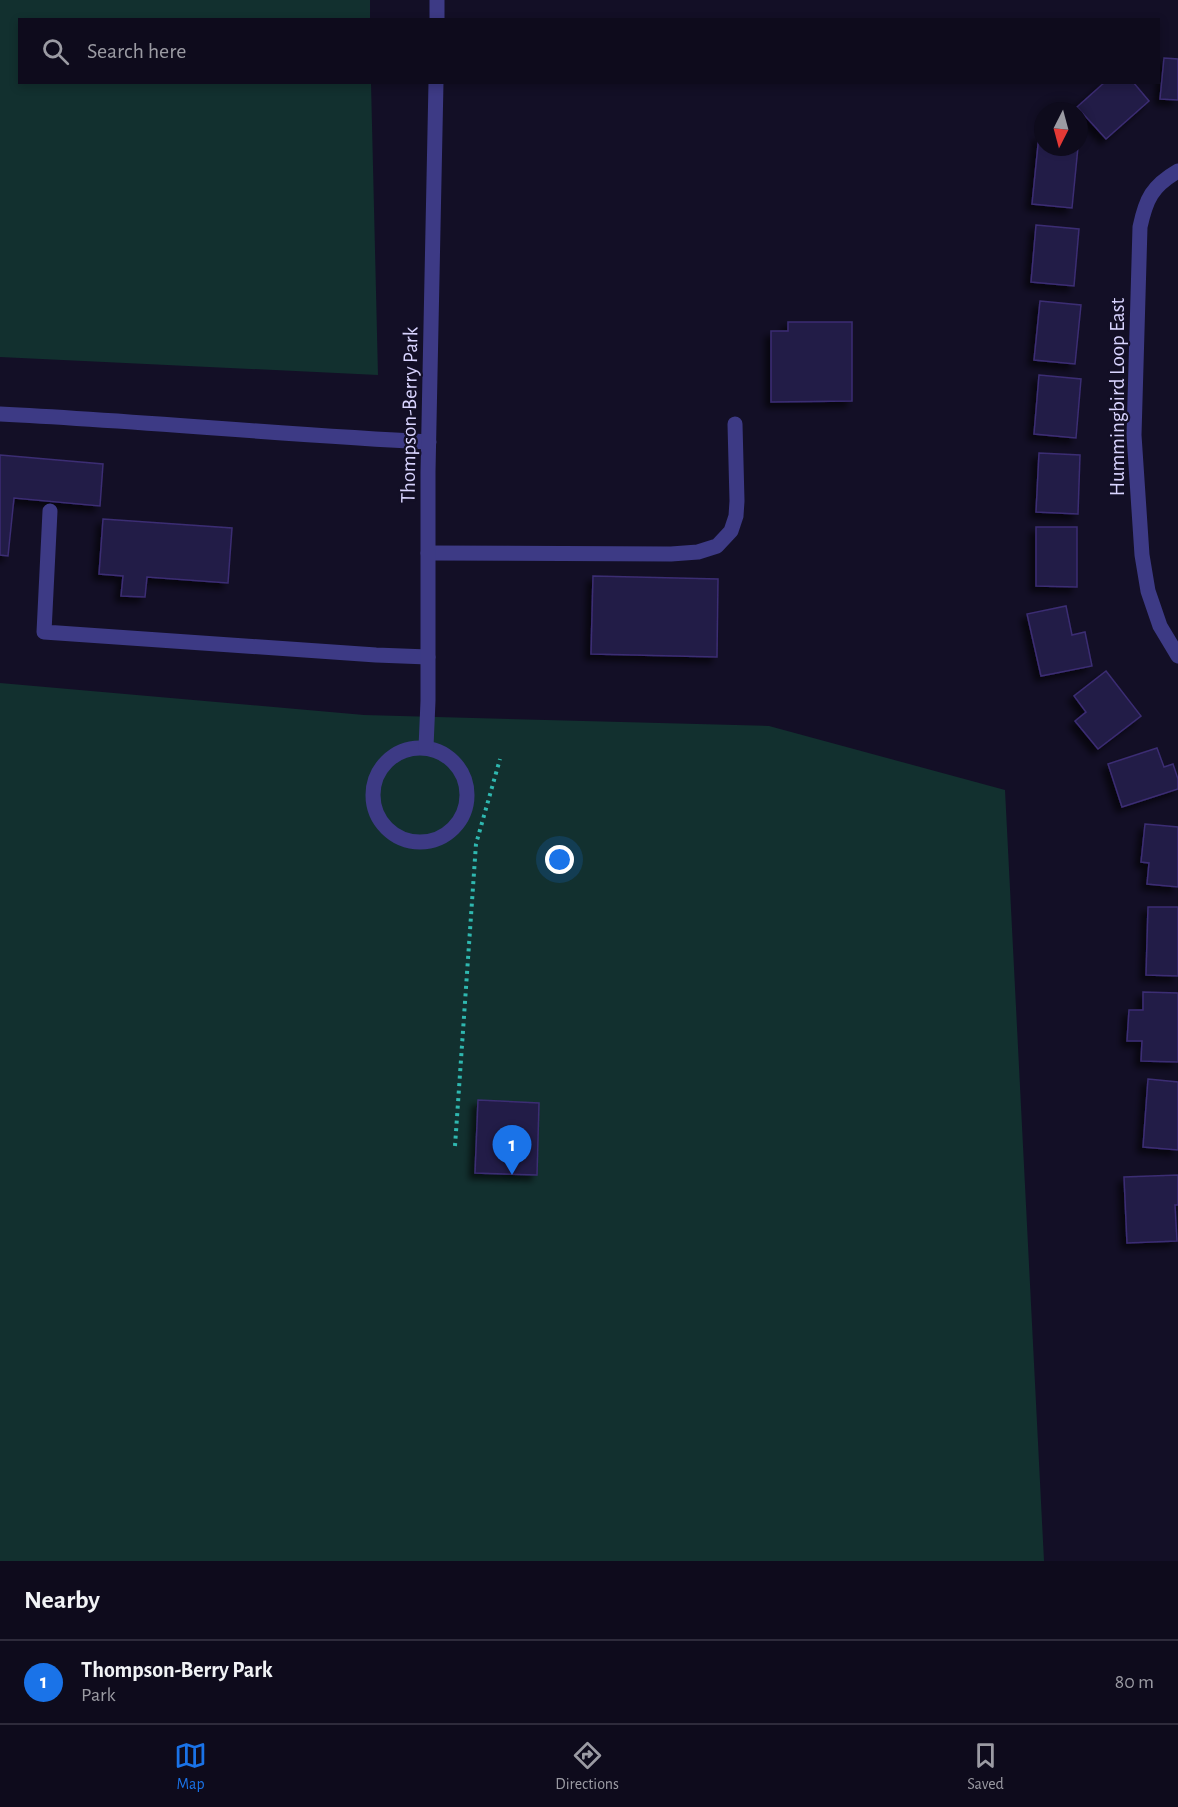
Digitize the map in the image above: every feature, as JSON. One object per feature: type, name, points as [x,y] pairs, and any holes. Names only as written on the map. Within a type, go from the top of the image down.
[{"type":"street","points":[[437,0],[437,18]]},
{"type":"street","name":"Thompson-Berry Park","points":[[426,747],[436,84]]},
{"type":"street","name":"Hummingbird Loop East","points":[[1178,171],[1159,184],[1145,204],[1140,227],[1134,435],[1142,555],[1149,591],[1160,626],[1178,656]]},
{"type":"street","points":[[0,414],[105,419],[346,438],[429,442]]},
{"type":"street","points":[[428,553],[671,554],[698,552],[717,546],[731,531],[736,516],[735,424]]},
{"type":"street","points":[[50,511],[44,632],[428,657]]},
{"type":"street","points":[[426,747],[441,752],[455,762],[464,776],[468,792],[466,808],[459,823],[447,834],[432,841],[415,842],[401,838],[388,830],[379,818],[374,804],[373,790],[377,775],[385,763],[397,753],[411,748],[426,747]]},
{"type":"path","points":[[455,1146],[476,844],[500,759]]},
{"type":"green space","points":[[0,0],[370,0],[370,18],[18,18],[18,84],[371,84],[378,375],[0,357]]},
{"type":"green space","points":[[0,683],[364,715],[769,726],[1005,790],[1044,1561],[0,1561]]},
{"type":"building","points":[[1164,58],[1178,59],[1178,100],[1160,99]]},
{"type":"building","points":[[1103,84],[1135,84],[1149,101],[1106,139],[1088,119],[1088,102],[1083,102]]},
{"type":"building","points":[[1037,156],[1077,156],[1072,208],[1032,204]]},
{"type":"building","points":[[1036,225],[1079,229],[1074,286],[1031,282]]},
{"type":"building","points":[[1040,301],[1081,305],[1075,364],[1034,360]]},
{"type":"building","points":[[788,322],[852,322],[852,401],[771,402],[771,331],[788,331]]},
{"type":"building","points":[[1039,375],[1081,379],[1076,438],[1034,434]]},
{"type":"building","points":[[1039,453],[1080,455],[1078,514],[1036,512]]},
{"type":"building","points":[[0,455],[103,464],[100,506],[14,498],[8,556],[0,555]]},
{"type":"building","points":[[103,519],[232,528],[228,583],[147,577],[145,597],[121,596],[123,576],[99,574]]},
{"type":"building","points":[[1036,527],[1077,527],[1077,587],[1036,586]]},
{"type":"building","points":[[593,576],[718,579],[717,657],[591,654]]},
{"type":"building","points":[[1066,606],[1072,635],[1085,632],[1092,666],[1041,676],[1027,614]]},
{"type":"building","points":[[1106,671],[1141,716],[1098,749],[1075,721],[1086,712],[1074,696]]},
{"type":"building","points":[[1157,748],[1164,767],[1173,764],[1178,779],[1178,789],[1122,807],[1108,764]]},
{"type":"building","points":[[1145,824],[1178,827],[1178,887],[1147,884],[1149,863],[1141,862]]},
{"type":"building","points":[[1148,907],[1178,907],[1178,976],[1146,975]]},
{"type":"building","points":[[1143,992],[1178,993],[1178,1062],[1141,1061],[1142,1041],[1127,1041],[1129,1010],[1143,1010]]},
{"type":"building","points":[[1148,1079],[1178,1082],[1178,1150],[1143,1147]]},
{"type":"building","points":[[478,1100],[539,1103],[537,1175],[475,1173]]},
{"type":"building","points":[[1178,1175],[1178,1205],[1175,1205],[1177,1241],[1127,1243],[1124,1177]]},
{"type":"place","name":"Thompson-Berry Park","points":[[512,1175]]}]
